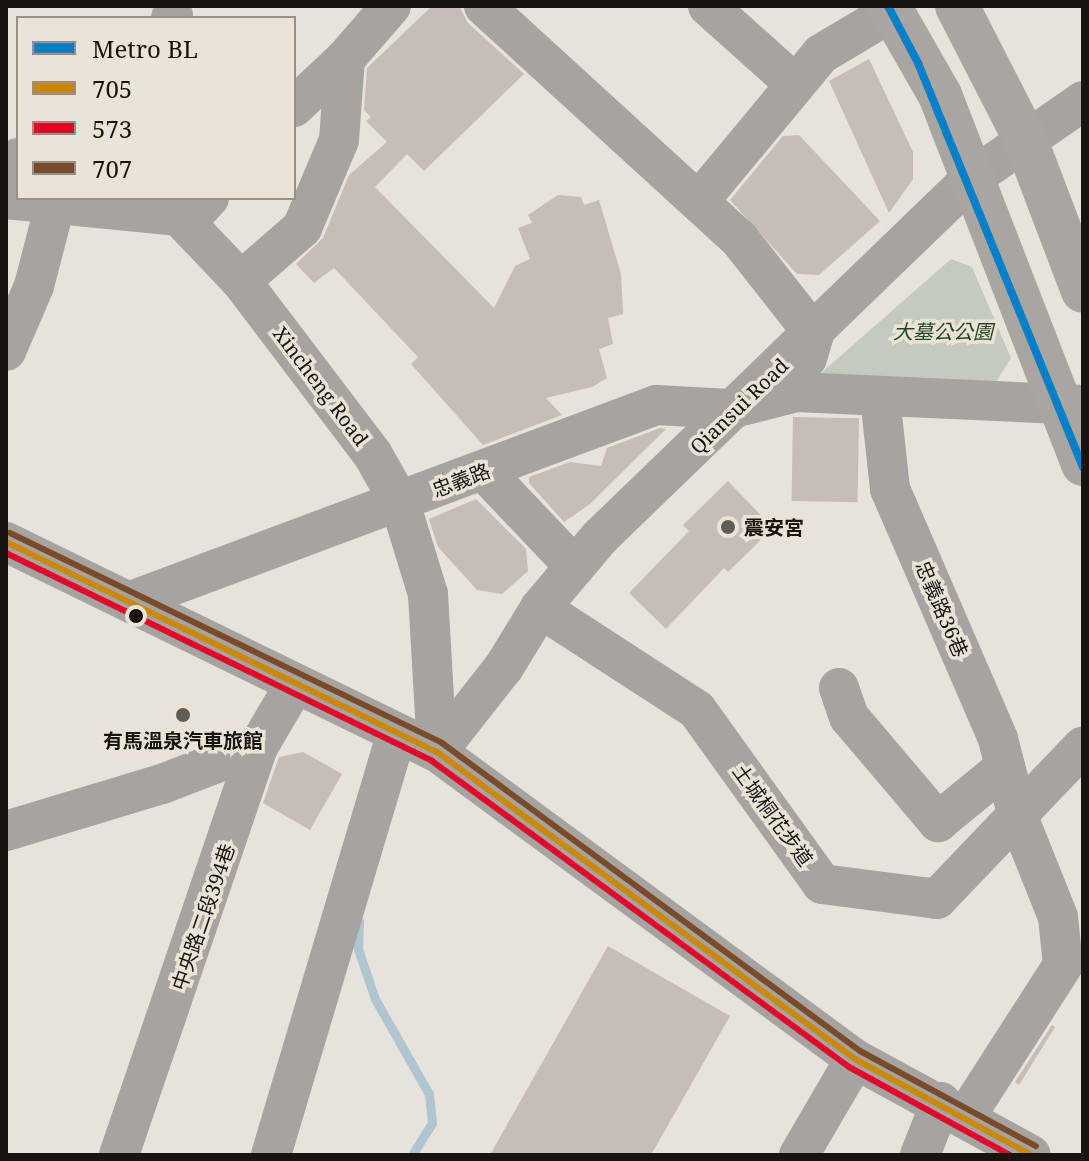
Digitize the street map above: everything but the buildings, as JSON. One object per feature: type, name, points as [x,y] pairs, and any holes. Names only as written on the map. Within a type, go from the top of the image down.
[{"type":"main road","points":[[957,6],[1026,141],[1083,291]]},
{"type":"main road","points":[[891,9],[940,95],[972,178],[1070,403],[1083,464]]},
{"type":"street","points":[[296,105],[345,59],[391,6]]},
{"type":"street","points":[[484,6],[543,55],[740,240],[814,334],[796,392]]},
{"type":"street","points":[[708,6],[795,84]]},
{"type":"street","points":[[699,201],[821,54],[891,9]]},
{"type":"street","points":[[241,281],[302,228],[320,191],[339,140],[345,59]]},
{"type":"street","name":"Qiansui Road","points":[[437,752],[504,667],[540,608],[575,567],[730,409],[814,334],[972,178],[1083,101]]},
{"type":"street","name":"Xincheng Road","points":[[6,199],[55,205],[194,207],[241,281],[373,455],[400,503],[428,594],[437,752]]},
{"type":"street","points":[[6,351],[34,286],[55,205]]},
{"type":"street","name":"忠義路","points":[[131,601],[656,405],[730,409],[796,392],[1070,403]]},
{"type":"street","name":"忠義路36巷","points":[[880,397],[890,489],[998,739],[1018,817],[1058,917],[1063,965],[920,1155]]},
{"type":"street","points":[[484,471],[575,567]]},
{"type":"street","points":[[6,542],[437,752],[855,1059],[953,1109],[1031,1155]]},
{"type":"street","name":"土城桐花步道","points":[[540,608],[697,710],[822,884],[937,899],[1083,746]]},
{"type":"street","name":"中央路二段394巷","points":[[119,1155],[258,747],[295,684]]},
{"type":"street","points":[[839,688],[849,717],[938,822],[1005,767]]},
{"type":"street","points":[[271,1155],[397,733]]},
{"type":"street","points":[[6,831],[162,784],[258,747]]},
{"type":"street","points":[[799,1155],[855,1059]]},
{"type":"green space","name":"大墓公公園","points":[[951,259],[972,267],[1011,358],[996,382],[812,381]]},
{"type":"waterway","points":[[359,921],[358,949],[375,999],[429,1094],[432,1123],[412,1155]]},
{"type":"metro line","name":"BL","points":[[888,6],[918,63],[1083,468]]},
{"type":"transit line","name":"707","points":[[10,533],[442,743],[860,1051],[1036,1146]]},
{"type":"transit line","name":"705","points":[[6,542],[437,752],[855,1059],[1031,1155]]},
{"type":"transit line","name":"573","points":[[6,553],[432,761],[849,1067],[1010,1155]]},
{"type":"place","name":"震安宮","points":[[728,527]]},
{"type":"place","name":"有馬溫泉汽車旅館","points":[[183,715]]}]
